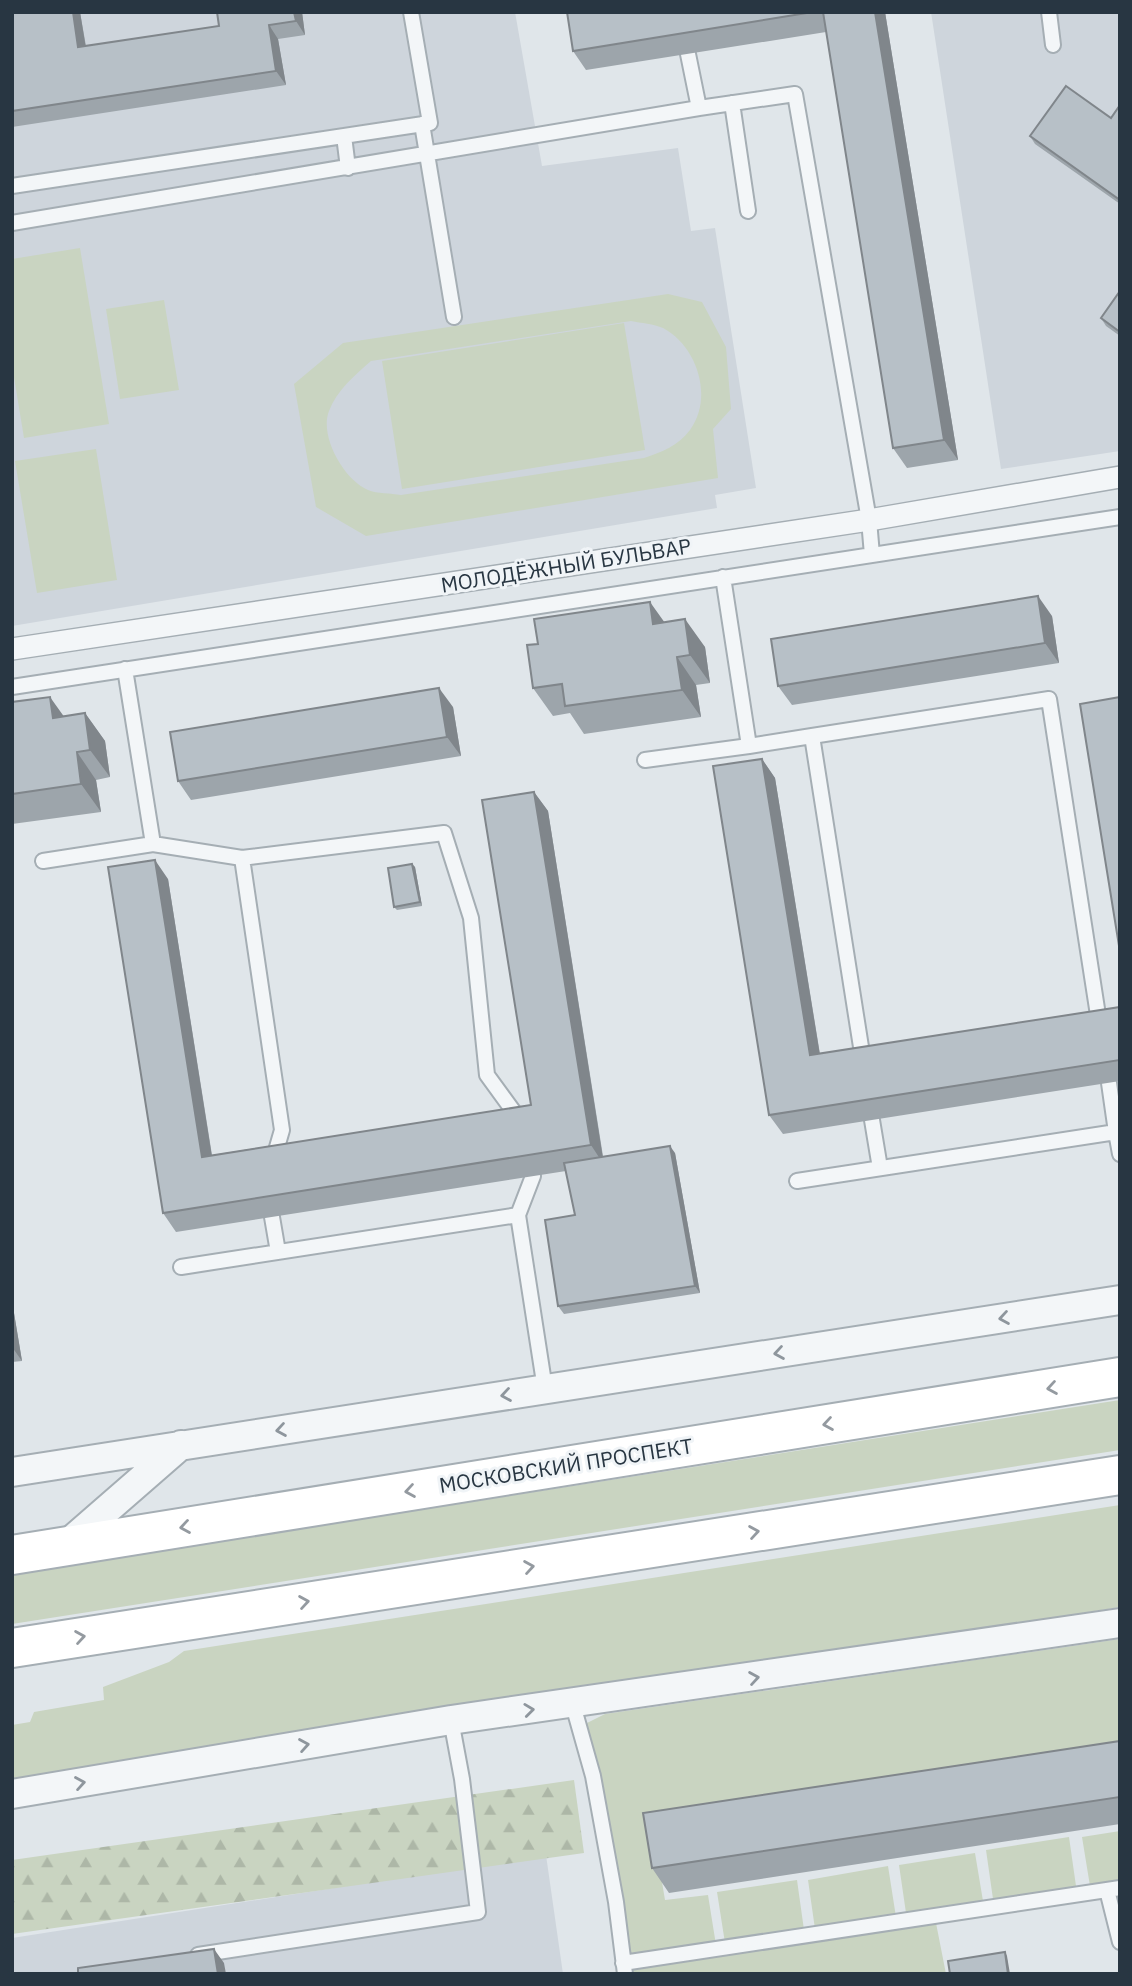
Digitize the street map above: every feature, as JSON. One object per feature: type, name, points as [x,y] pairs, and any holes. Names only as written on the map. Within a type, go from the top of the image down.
[{"type":"main road","name":"МОСКОВСКИЙ ПРОСПЕКТ","points":[[12,1555],[1120,1377]]},
{"type":"main road","points":[[12,1648],[1120,1475]]},
{"type":"street","name":"МОЛОДЁЖНЫЙ БУЛЬВАР","points":[[12,649],[869,520],[1120,477]]},
{"type":"street","points":[[12,1472],[1120,1300]]},
{"type":"street","points":[[65,1546],[181,1445]]},
{"type":"street","points":[[12,1794],[451,1720],[573,1705],[1120,1623]]},
{"type":"lane","points":[[12,186],[430,123],[411,12]]},
{"type":"lane","points":[[1049,12],[1054,45]]},
{"type":"lane","points":[[688,54],[699,108]]},
{"type":"lane","points":[[12,223],[796,93],[869,520],[872,555]]},
{"type":"lane","points":[[732,103],[748,211]]},
{"type":"lane","points":[[422,124],[454,317]]},
{"type":"lane","points":[[344,136],[348,168]]},
{"type":"lane","points":[[12,687],[1120,517]]},
{"type":"lane","points":[[723,577],[749,746]]},
{"type":"lane","points":[[125,670],[153,844]]},
{"type":"lane","points":[[645,760],[1049,699],[1101,1032]]},
{"type":"lane","points":[[812,736],[864,1068]]},
{"type":"lane","points":[[43,861],[153,844],[242,858],[444,833],[471,918],[487,1075],[525,1128]]},
{"type":"lane","points":[[242,858],[282,1130],[271,1169]]},
{"type":"lane","points":[[1109,1083],[1120,1154]]},
{"type":"lane","points":[[872,1119],[880,1168]]},
{"type":"lane","points":[[797,1181],[1116,1132]]},
{"type":"lane","points":[[533,1176],[518,1215],[545,1389]]},
{"type":"lane","points":[[181,1267],[518,1215]]},
{"type":"lane","points":[[272,1217],[278,1252]]},
{"type":"lane","points":[[573,1705],[595,1788],[616,1902],[624,1969],[1113,1889],[1120,1942]]},
{"type":"lane","points":[[183,1957],[478,1912],[462,1779],[451,1720]]},
{"type":"shaded area","points":[[12,12],[515,12],[542,166],[678,148],[691,231],[715,228],[756,488],[715,495],[717,508],[12,626]]},
{"type":"shaded area","points":[[931,12],[1120,12],[1120,451],[1001,469]]},
{"type":"shaded area","points":[[546,1855],[563,1974],[12,1974],[12,1938]]},
{"type":"green space","points":[[80,248],[109,424],[24,438],[12,365],[12,259]]},
{"type":"green space","points":[[668,294],[702,302],[726,347],[731,409],[713,429],[718,478],[366,536],[316,507],[294,384],[343,343]],"holes":[[[631,321],[663,328],[675,336],[693,359],[701,388],[701,403],[690,430],[675,444],[657,453],[644,458],[401,495],[372,491],[359,485],[342,467],[336,456],[328,432],[329,411],[347,384],[371,361]]]},
{"type":"green space","points":[[164,300],[179,390],[120,399],[106,309]]},
{"type":"green space","points":[[624,323],[645,450],[402,489],[382,361]]},
{"type":"green space","points":[[96,449],[117,580],[37,593],[15,461]]},
{"type":"green space","points":[[1120,1400],[1120,1450],[12,1624],[12,1574]]},
{"type":"green space","points":[[1120,1505],[1120,1607],[12,1783],[12,1725],[30,1722],[34,1712],[104,1700],[103,1687],[169,1662],[184,1651]]},
{"type":"green space","points":[[1120,1639],[1120,1760],[654,1834],[665,1900],[708,1895],[716,1945],[628,1959],[583,1725],[605,1714]]},
{"type":"green space","points":[[574,1780],[584,1853],[12,1934],[12,1860]]},
{"type":"green space","points":[[1120,1831],[1120,1881],[1090,1886],[1082,1837]]},
{"type":"green space","points":[[1069,1837],[1076,1886],[993,1899],[986,1850]]},
{"type":"green space","points":[[975,1853],[983,1901],[906,1913],[899,1865]]},
{"type":"green space","points":[[888,1866],[896,1917],[815,1929],[808,1880]]},
{"type":"green space","points":[[797,1880],[804,1930],[725,1943],[717,1892]]},
{"type":"green space","points":[[936,1923],[946,1974],[630,1974],[629,1965]]},
{"type":"building","points":[[12,12],[73,12],[78,47],[219,26],[217,12],[294,12],[296,21],[269,25],[276,71],[12,111]]},
{"type":"building","points":[[567,12],[813,12],[573,51]]},
{"type":"building","points":[[823,12],[875,12],[944,440],[893,448]]},
{"type":"building","points":[[1066,86],[1111,118],[1120,105],[1120,200],[1030,136]]},
{"type":"building","points":[[1120,291],[1120,332],[1101,318]]},
{"type":"building","points":[[1038,596],[1045,643],[778,686],[771,639]]},
{"type":"building","points":[[650,602],[653,624],[685,619],[690,655],[677,657],[682,690],[565,706],[562,684],[533,688],[527,645],[538,644],[534,619]]},
{"type":"building","points":[[439,688],[447,737],[178,781],[170,732]]},
{"type":"building","points":[[50,697],[53,718],[85,713],[90,750],[77,752],[81,784],[12,794],[12,702]]},
{"type":"building","points":[[1120,697],[1120,952],[1080,704]]},
{"type":"building","points":[[762,759],[810,1055],[1120,1007],[1120,1060],[769,1115],[713,766]]},
{"type":"building","points":[[534,792],[591,1145],[163,1213],[108,867],[155,860],[202,1157],[531,1105],[482,800]]},
{"type":"building","points":[[412,864],[420,902],[394,907],[388,868]]},
{"type":"building","points":[[670,1146],[695,1286],[558,1306],[545,1220],[575,1215],[564,1163]]},
{"type":"building","points":[[1120,1741],[1120,1797],[652,1868],[643,1813]]},
{"type":"building","points":[[214,1949],[218,1974],[78,1974],[78,1968]]},
{"type":"building","points":[[1005,1952],[1008,1974],[950,1974],[948,1961]]}]
